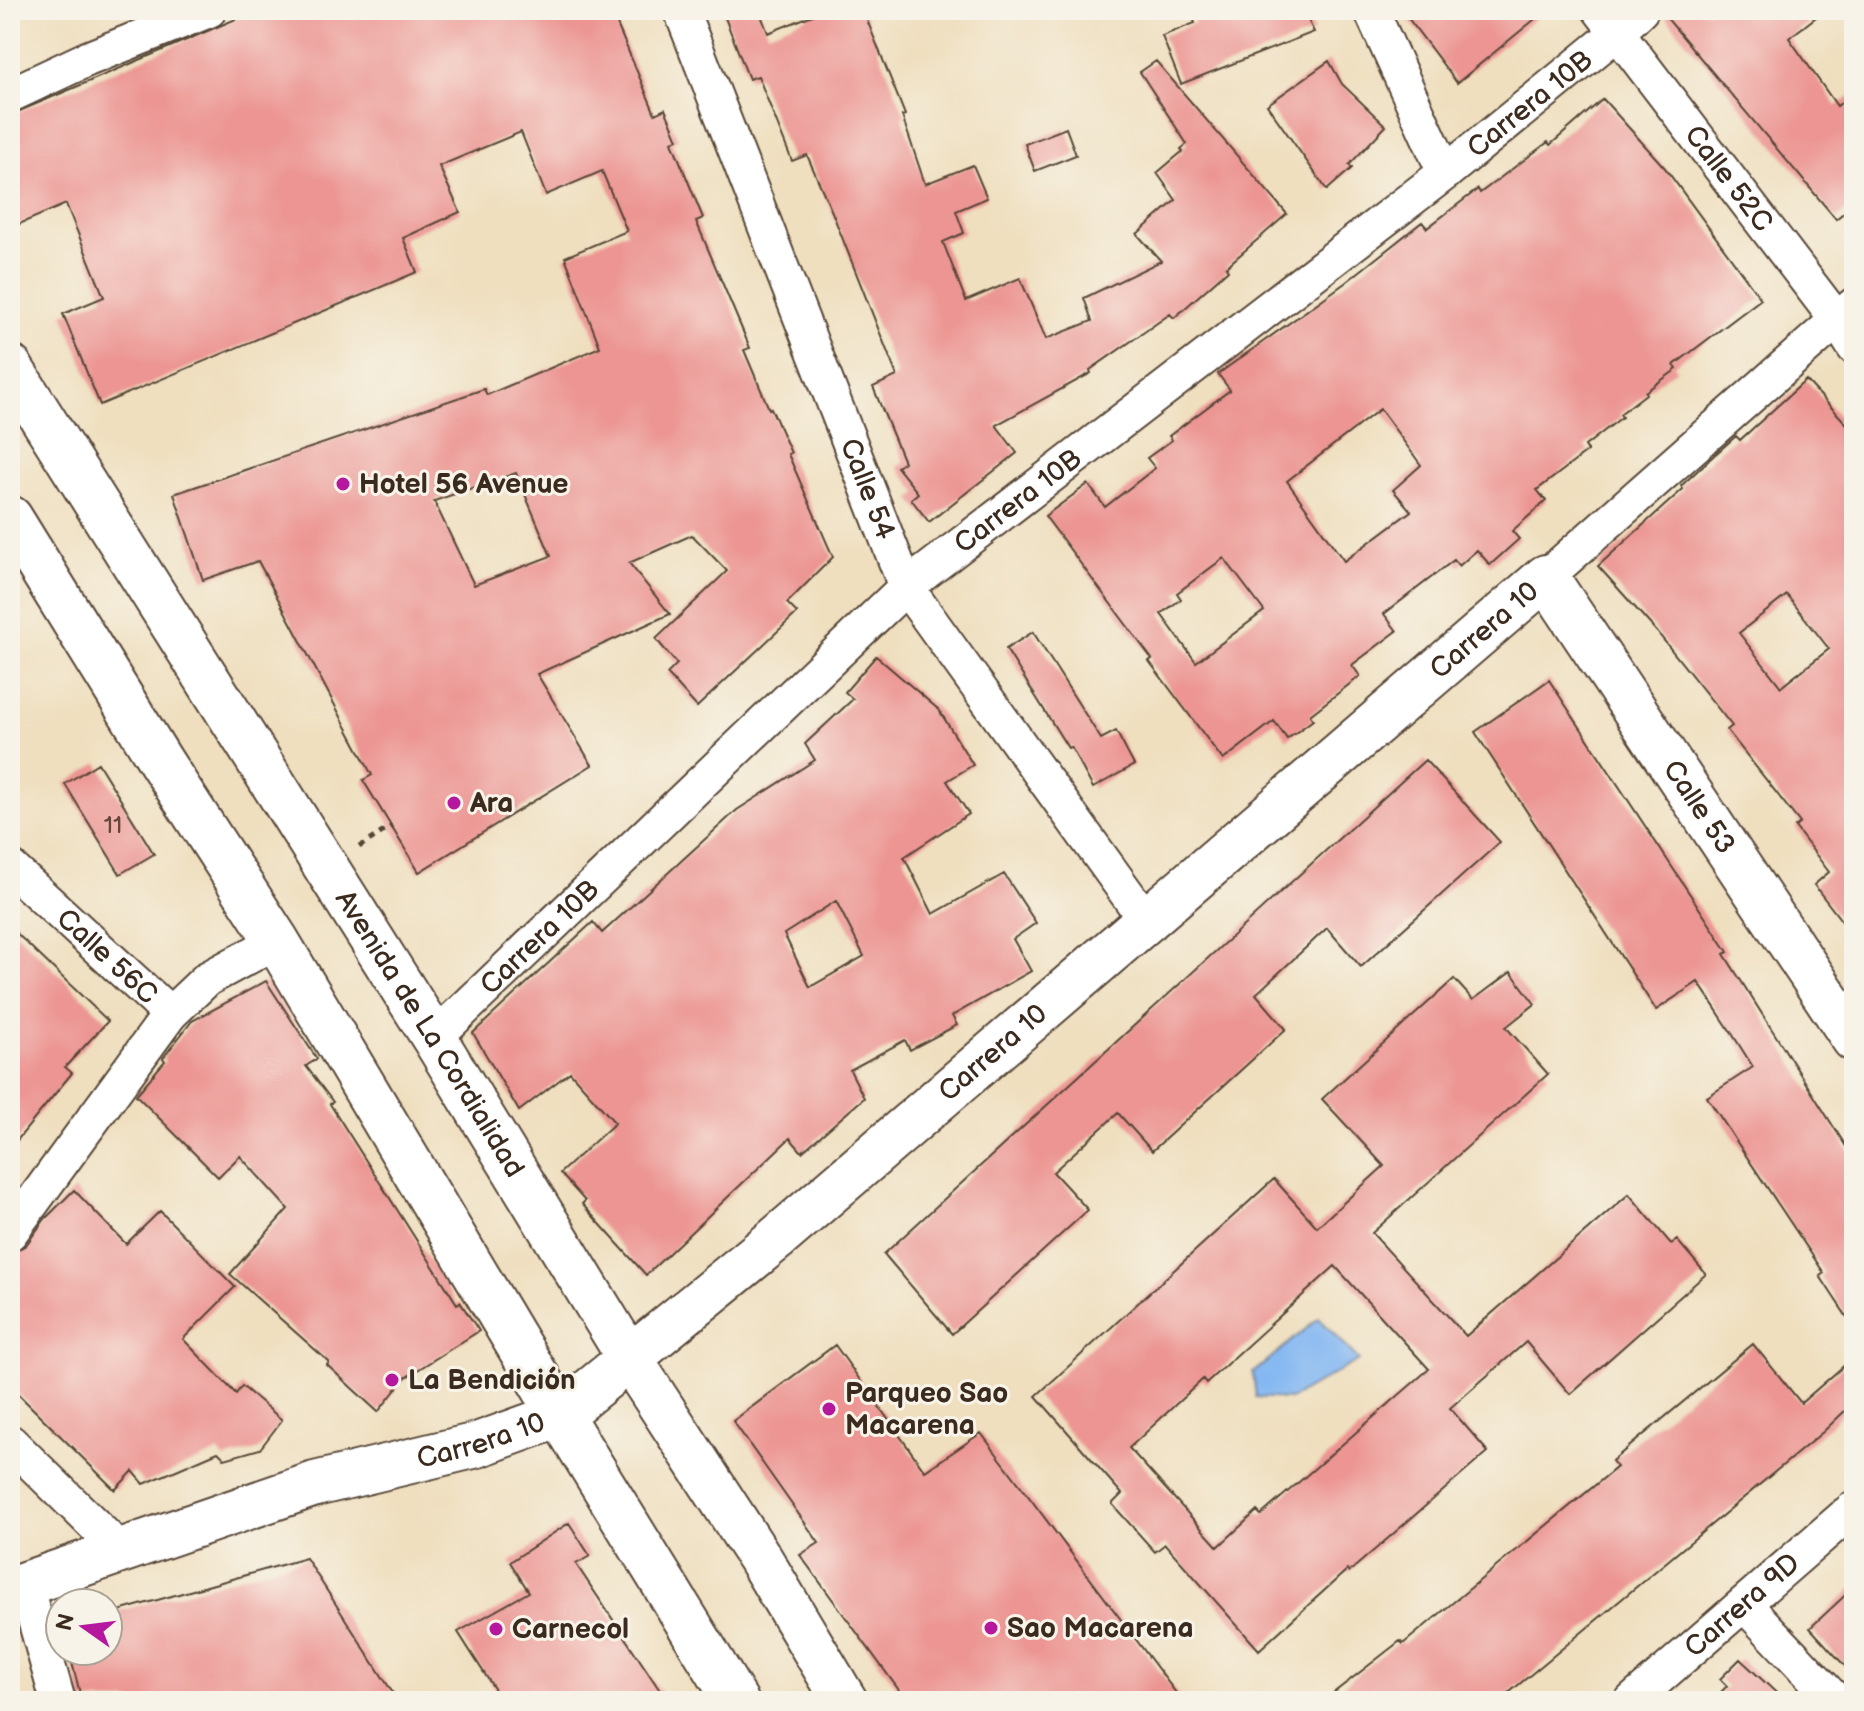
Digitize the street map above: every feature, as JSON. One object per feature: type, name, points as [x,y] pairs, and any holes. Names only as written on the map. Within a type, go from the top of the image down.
[{"type":"main road","name":"Avenida de La Cordialidad","points":[[10,367],[434,1038],[630,1359],[759,1557],[845,1701]]},
{"type":"main road","points":[[10,518],[169,775],[277,941],[560,1415],[736,1701]]},
{"type":"main road","name":"Carrera 10","points":[[17,1587],[315,1484],[477,1445],[560,1415],[776,1239],[1546,577]]},
{"type":"main road","name":"Calle 53","points":[[1546,577],[1854,1039]]},
{"type":"street","points":[[10,95],[87,59],[209,10]]},
{"type":"street","name":"Calle 54","points":[[681,10],[906,587],[1146,920]]},
{"type":"street","points":[[1371,10],[1445,173]]},
{"type":"street","name":"Carrera 10B","points":[[434,1038],[906,587],[1445,173],[1620,17]]},
{"type":"street","name":"Calle 52C","points":[[1620,17],[1848,324]]},
{"type":"street","name":"Carrera 10","points":[[1546,577],[1848,324]]},
{"type":"street","name":"Calle 56C","points":[[10,867],[170,1014]]},
{"type":"street","points":[[10,1233],[170,1014],[207,979],[277,941]]},
{"type":"street","points":[[10,1442],[121,1551]]},
{"type":"street","name":"Carrera 9D","points":[[1632,1701],[1854,1508]]},
{"type":"street","points":[[17,1587],[58,1701]]},
{"type":"street","points":[[1744,1604],[1836,1701]]},
{"type":"water","points":[[1319,1318],[1359,1360],[1290,1399],[1256,1397],[1253,1373]]},
{"type":"building","points":[[257,10],[611,10],[655,114],[665,109],[678,139],[672,142],[703,218],[696,221],[750,348],[744,350],[791,453],[788,454],[833,557],[787,603],[797,613],[697,707],[667,674],[677,664],[656,639],[727,571],[692,535],[629,563],[670,614],[537,674],[592,765],[419,872],[363,780],[372,775],[258,561],[203,580],[174,494],[484,389],[487,395],[600,347],[565,257],[627,231],[602,171],[546,195],[521,132],[439,166],[460,212],[403,238],[417,272],[100,405],[63,314],[104,297],[66,204],[10,228],[10,115]],"holes":[[[516,473],[551,556],[474,585],[434,501]]]},
{"type":"building","points":[[722,10],[759,10],[768,33],[825,10],[863,10],[905,115],[902,116],[925,184],[973,165],[987,198],[956,211],[964,233],[943,242],[966,301],[1020,278],[1046,339],[1092,321],[1084,298],[1161,261],[1137,234],[1176,200],[1157,173],[1187,144],[1140,72],[1156,61],[1287,214],[1174,318],[1170,314],[1090,370],[1091,373],[996,425],[1017,453],[929,522],[911,499],[918,493],[897,467],[904,462],[873,387],[897,376],[832,212],[807,155],[792,161],[758,76],[749,79]]},
{"type":"building","points":[[1190,10],[1303,10],[1314,32],[1181,84],[1162,36],[1195,23]]},
{"type":"building","points":[[1402,10],[1546,10],[1457,83]]},
{"type":"building","points":[[1660,10],[1825,10],[1789,38],[1837,106],[1854,93],[1854,204],[1836,219]]},
{"type":"building","points":[[1329,61],[1342,84],[1386,126],[1349,165],[1352,168],[1327,190],[1267,105]]},
{"type":"building","points":[[1603,99],[1665,168],[1761,299],[1674,365],[1677,369],[1645,392],[1620,414],[1622,417],[1585,446],[1588,451],[1537,490],[1546,501],[1512,531],[1519,539],[1490,565],[1477,550],[1459,566],[1454,560],[1384,614],[1397,631],[1352,665],[1360,676],[1310,715],[1313,720],[1287,739],[1274,721],[1223,760],[1045,516],[1088,484],[1105,507],[1155,468],[1147,458],[1172,440],[1169,436],[1230,390],[1218,374],[1345,283],[1422,222],[1427,228],[1478,189],[1480,193],[1548,142],[1550,145]],"holes":[[[1380,409],[1421,465],[1393,490],[1411,511],[1344,561],[1287,481]],[[1224,558],[1264,611],[1196,662],[1161,614],[1181,599],[1177,593]]]},
{"type":"building","points":[[1066,128],[1076,155],[1035,171],[1025,144]]},
{"type":"building","points":[[1806,380],[1854,432],[1854,937],[1814,885],[1829,872],[1795,827],[1800,823],[1727,730],[1732,726],[1657,632],[1598,566],[1683,489],[1681,486],[1711,458],[1736,436],[1740,440]],"holes":[[[1787,595],[1829,649],[1781,687],[1739,633]]]},
{"type":"building","points":[[1033,632],[1101,739],[1116,731],[1134,765],[1093,788],[1071,747],[1068,748],[1006,649]]},
{"type":"building","points":[[876,656],[939,710],[973,765],[947,781],[969,814],[904,857],[933,914],[1004,874],[1036,923],[1013,939],[1031,971],[952,1016],[957,1025],[910,1050],[905,1040],[850,1070],[864,1098],[802,1152],[790,1138],[646,1275],[582,1204],[585,1201],[560,1173],[615,1123],[570,1072],[519,1111],[473,1033],[593,922],[602,933],[737,810],[815,760],[805,744],[853,699],[845,692]],"holes":[[[836,901],[864,956],[810,987],[784,934]]]},
{"type":"building","points":[[1549,680],[1728,952],[1724,954],[1854,1159],[1854,1328],[1820,1276],[1824,1273],[1707,1097],[1753,1067],[1731,1032],[1698,982],[1656,1010],[1475,732]]},
{"type":"building","points":[[1425,760],[1500,842],[1361,967],[1327,928],[1256,994],[1286,1029],[1152,1151],[1118,1113],[1053,1172],[1088,1210],[952,1334],[884,1254]]},
{"type":"building","points":[[98,763],[154,854],[120,874],[65,784]]},
{"type":"building","points":[[10,927],[108,1021],[65,1067],[72,1073],[10,1149]]},
{"type":"building","points":[[1511,972],[1535,1004],[1506,1027],[1548,1074],[1372,1233],[1466,1336],[1629,1194],[1671,1244],[1677,1240],[1706,1274],[1570,1394],[1526,1342],[1450,1408],[1488,1452],[1349,1572],[1347,1570],[1259,1650],[1165,1544],[1155,1552],[1112,1504],[1122,1494],[1036,1396],[1274,1179],[1317,1227],[1384,1166],[1322,1099],[1454,979],[1473,1000]],"holes":[[[1335,1266],[1429,1369],[1261,1515],[1257,1511],[1218,1547],[1129,1448],[1203,1379],[1206,1383]]]},
{"type":"building","points":[[266,981],[317,1059],[306,1066],[333,1102],[330,1104],[457,1304],[460,1302],[479,1331],[405,1378],[378,1412],[327,1365],[329,1362],[230,1274],[288,1209],[240,1156],[218,1177],[136,1095],[165,1061],[163,1058],[192,1021]]},
{"type":"building","points":[[74,1190],[126,1244],[160,1211],[235,1287],[183,1339],[236,1394],[242,1386],[282,1420],[260,1449],[225,1459],[218,1452],[144,1484],[133,1471],[115,1490],[10,1386],[10,1254],[26,1245],[45,1219]]},
{"type":"building","points":[[1753,1344],[1801,1403],[1854,1357],[1854,1402],[1824,1431],[1499,1701],[1323,1701],[1400,1641],[1403,1644],[1617,1467],[1612,1461]]},
{"type":"building","name":"Sao Macarena","points":[[835,1345],[925,1471],[981,1433],[1182,1701],[907,1701],[800,1555],[819,1543],[733,1421]]},
{"type":"building","points":[[569,1523],[590,1556],[576,1564],[667,1701],[502,1701],[458,1632],[529,1592],[510,1562]]},
{"type":"building","points":[[306,1558],[398,1701],[82,1701],[73,1667],[124,1667],[124,1609]]},
{"type":"building","points":[[1854,1587],[1854,1676],[1810,1628]]},
{"type":"building","points":[[1740,1659],[1785,1701],[1712,1701],[1727,1686],[1720,1679]]},
{"type":"place","name":"Hotel 56 Avenue","points":[[343,484]]},
{"type":"place","name":"Ara","points":[[454,803]]},
{"type":"place","name":"La Bendición","points":[[392,1380]]},
{"type":"place","name":"Parqueo Sao Macarena","points":[[829,1409]]},
{"type":"place","name":"Sao Macarena","points":[[991,1628]]},
{"type":"place","name":"Carnecol","points":[[496,1629]]}]
